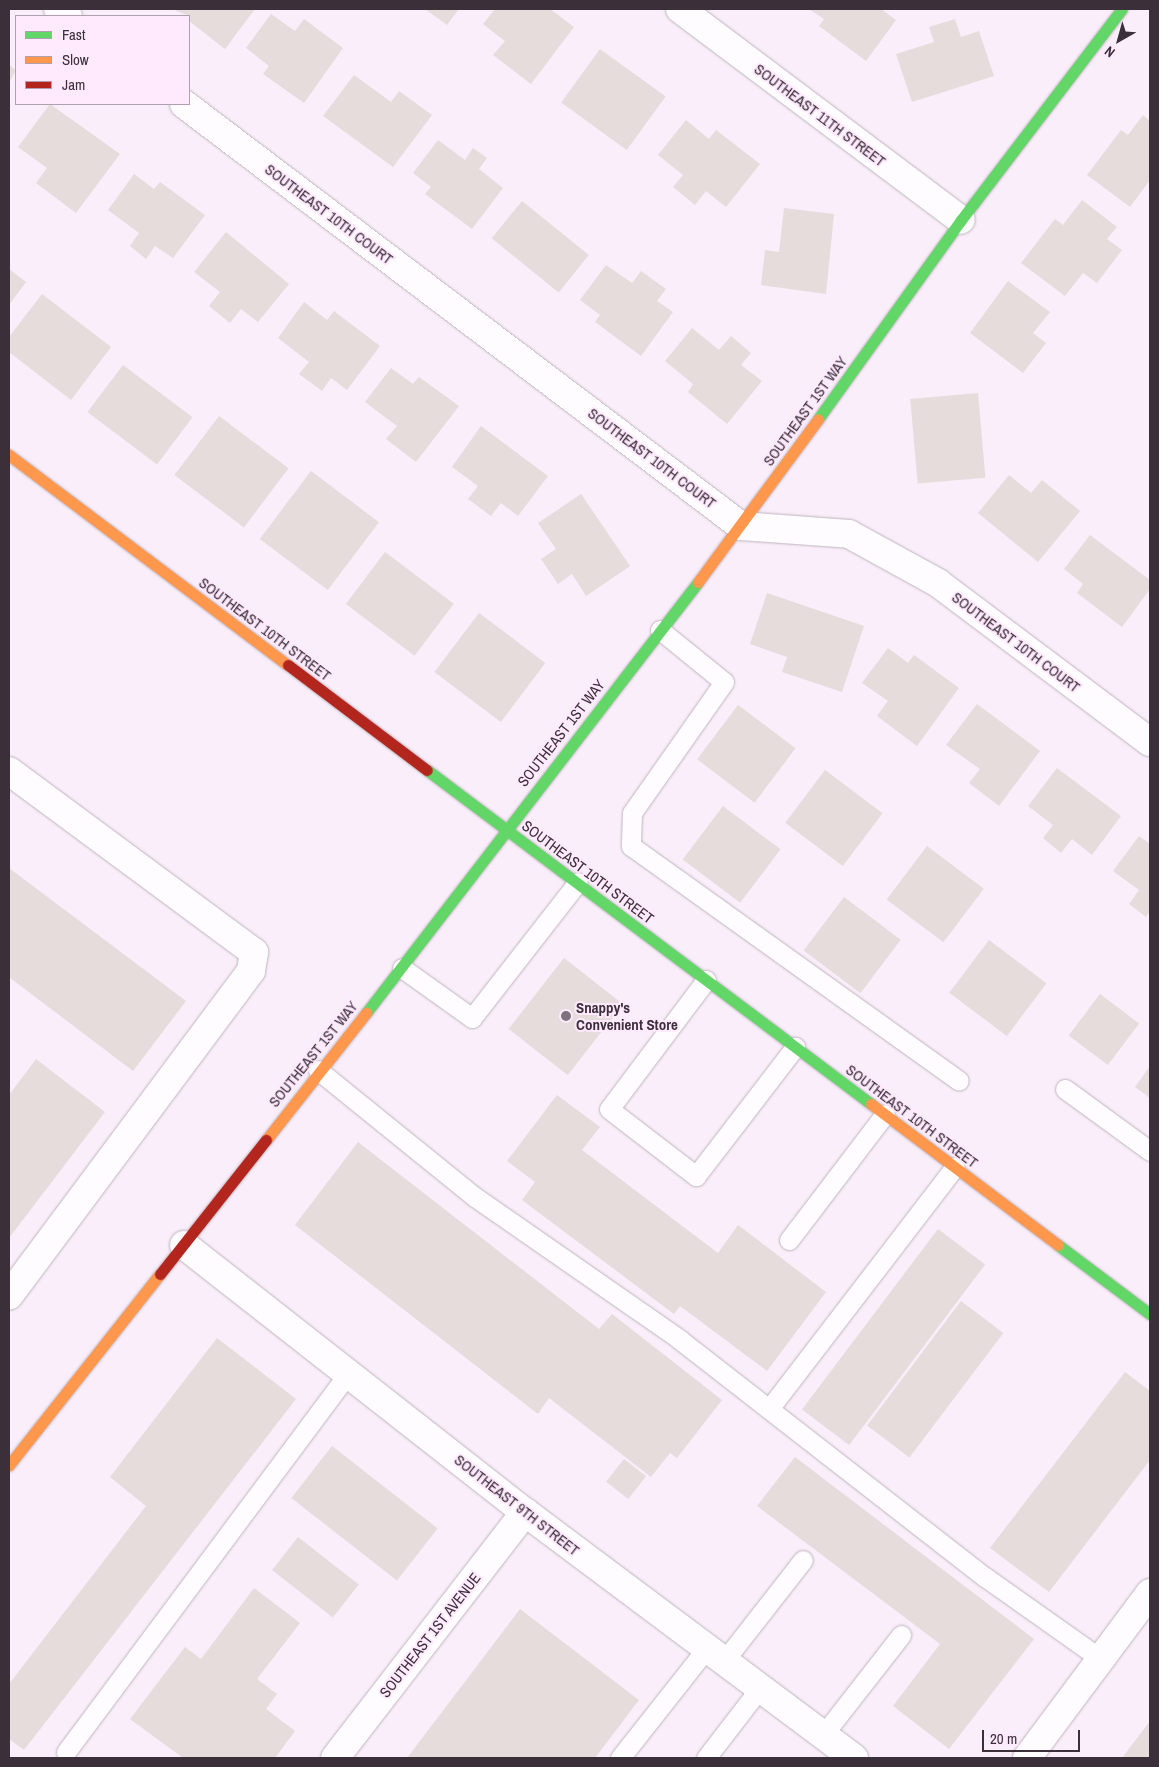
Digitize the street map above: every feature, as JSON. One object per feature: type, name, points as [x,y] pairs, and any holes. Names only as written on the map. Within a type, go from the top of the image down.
[{"type":"street","name":"SOUTHEAST 11TH STREET","points":[[680,9],[961,220]]},
{"type":"street","name":"SOUTHEAST 1ST WAY","points":[[9,1465],[184,1245],[318,1070],[402,968],[505,829],[741,526],[961,220],[1122,9]]},
{"type":"street","name":"SOUTHEAST 10TH COURT","points":[[185,105],[741,526],[849,534],[938,583],[1150,742]]},
{"type":"street","name":"SOUTHEAST 10TH STREET","points":[[9,454],[1150,1314]]},
{"type":"street","points":[[9,771],[254,952],[251,972],[9,1296]]},
{"type":"street","name":"SOUTHEAST 9TH STREET","points":[[184,1245],[525,1512],[854,1758]]},
{"type":"street","name":"SOUTHEAST 1ST AVENUE","points":[[335,1758],[525,1512]]},
{"type":"street","points":[[1027,1758],[1150,1593]]},
{"type":"lane","points":[[660,630],[724,682],[632,814],[632,846],[959,1081]]},
{"type":"lane","points":[[402,968],[472,1018],[578,882]]},
{"type":"lane","points":[[706,980],[609,1109],[696,1176],[795,1046]]},
{"type":"lane","points":[[318,1070],[475,1197],[679,1339],[985,1577],[1101,1659]]},
{"type":"lane","points":[[1065,1089],[1150,1151]]},
{"type":"lane","points":[[789,1240],[885,1114]]},
{"type":"lane","points":[[769,1409],[956,1167]]},
{"type":"lane","points":[[66,1752],[348,1373]]},
{"type":"lane","points":[[620,1758],[803,1560]]},
{"type":"lane","points":[[823,1735],[901,1635]]},
{"type":"lane","points":[[706,1758],[760,1688]]},
{"type":"building","points":[[172,9],[255,9],[225,49],[190,22],[190,15]]},
{"type":"building","points":[[425,9],[459,9],[447,25]]},
{"type":"building","points":[[495,9],[550,9],[574,27],[531,84],[493,55],[505,41],[483,24]]},
{"type":"building","points":[[809,9],[881,9],[896,20],[866,61],[819,26],[824,19]]},
{"type":"building","points":[[271,14],[295,31],[304,19],[343,48],[304,103],[263,74],[269,66],[246,48]]},
{"type":"building","points":[[955,19],[961,37],[979,31],[994,76],[912,102],[896,54],[934,42],[929,27]]},
{"type":"building","points":[[600,49],[666,97],[627,150],[561,102]]},
{"type":"building","points":[[9,65],[15,69],[15,72],[9,83]]},
{"type":"building","points":[[354,75],[391,102],[399,91],[432,115],[393,167],[323,116]]},
{"type":"building","points":[[49,105],[51,105],[120,154],[76,213],[36,183],[47,168],[18,147]]},
{"type":"building","points":[[1143,115],[1150,121],[1150,180],[1130,207],[1087,175],[1121,130],[1128,135]]},
{"type":"building","points":[[686,120],[709,139],[716,130],[760,164],[726,207],[706,191],[695,205],[673,187],[683,175],[658,155]]},
{"type":"building","points":[[438,140],[465,160],[473,148],[487,158],[479,169],[503,188],[472,229],[425,194],[431,187],[413,173]]},
{"type":"building","points":[[134,174],[154,189],[160,182],[205,215],[173,258],[155,246],[146,259],[130,246],[139,233],[108,210]]},
{"type":"building","points":[[1082,200],[1117,227],[1107,239],[1122,250],[1097,283],[1083,273],[1065,296],[1021,263],[1055,219],[1063,225]]},
{"type":"building","points":[[522,201],[589,255],[559,292],[492,238]]},
{"type":"building","points":[[784,208],[834,214],[826,294],[761,285],[765,250],[779,252]]},
{"type":"building","points":[[226,232],[289,284],[258,322],[241,309],[230,323],[209,306],[220,292],[194,272]]},
{"type":"building","points":[[606,265],[632,283],[641,271],[666,289],[657,301],[673,312],[641,356],[595,322],[600,315],[580,300]]},
{"type":"building","points":[[9,269],[26,282],[9,305]]},
{"type":"building","points":[[1008,281],[1050,312],[1033,333],[1046,343],[1023,373],[970,333]]},
{"type":"building","points":[[42,294],[111,347],[71,400],[9,352],[9,337]]},
{"type":"building","points":[[304,302],[327,320],[334,311],[380,346],[347,390],[331,378],[322,391],[299,374],[309,362],[278,338]]},
{"type":"building","points":[[692,328],[719,350],[731,336],[751,353],[741,365],[762,381],[727,424],[688,392],[693,384],[665,361]]},
{"type":"building","points":[[123,365],[192,417],[157,464],[87,412]]},
{"type":"building","points":[[391,368],[413,384],[419,377],[459,406],[416,462],[386,439],[397,426],[365,402]]},
{"type":"building","points":[[978,393],[985,478],[918,484],[910,399]]},
{"type":"building","points":[[219,416],[288,468],[244,527],[174,475]]},
{"type":"building","points":[[481,426],[548,476],[518,516],[501,503],[491,516],[468,499],[478,486],[452,467]]},
{"type":"building","points":[[311,471],[379,522],[328,590],[260,539]]},
{"type":"building","points":[[1009,475],[1031,493],[1042,480],[1080,511],[1038,562],[978,513]]},
{"type":"building","points":[[581,494],[630,566],[586,596],[572,574],[558,584],[541,559],[556,549],[538,523]]},
{"type":"building","points":[[1090,535],[1150,580],[1150,589],[1122,627],[1077,593],[1083,584],[1064,569]]},
{"type":"building","points":[[385,552],[454,604],[415,656],[346,604]]},
{"type":"building","points":[[767,593],[864,626],[842,692],[782,672],[787,657],[750,644]]},
{"type":"building","points":[[479,613],[545,663],[501,722],[434,672]]},
{"type":"building","points":[[888,648],[908,663],[914,655],[959,688],[917,746],[877,716],[888,701],[862,683]]},
{"type":"building","points":[[977,704],[1040,751],[999,806],[969,783],[980,769],[946,745]]},
{"type":"building","points":[[738,705],[796,748],[755,803],[697,759]]},
{"type":"building","points":[[1057,768],[1121,816],[1092,855],[1072,839],[1061,853],[1043,838],[1053,825],[1028,806]]},
{"type":"building","points":[[825,770],[883,813],[843,866],[785,823]]},
{"type":"building","points":[[723,806],[781,849],[740,903],[683,860]]},
{"type":"building","points":[[1139,836],[1150,844],[1150,911],[1146,917],[1129,904],[1139,890],[1113,871]]},
{"type":"building","points":[[927,846],[984,889],[943,942],[887,900]]},
{"type":"building","points":[[9,868],[186,1001],[133,1071],[9,977]]},
{"type":"building","points":[[844,897],[901,940],[860,993],[804,951]]},
{"type":"building","points":[[989,940],[1047,983],[1007,1036],[949,993]]},
{"type":"building","name":"Snappy's Convenient Store","points":[[564,958],[623,1004],[568,1075],[509,1029]]},
{"type":"building","points":[[1100,994],[1139,1023],[1108,1065],[1069,1036]]},
{"type":"building","points":[[36,1059],[105,1112],[9,1238],[9,1095]]},
{"type":"building","points":[[1150,1066],[1150,1098],[1135,1087]]},
{"type":"building","points":[[557,1095],[600,1127],[582,1150],[718,1253],[738,1225],[826,1292],[767,1371],[680,1306],[674,1314],[522,1200],[535,1182],[507,1161]]},
{"type":"building","points":[[358,1142],[599,1329],[612,1314],[722,1400],[677,1458],[670,1453],[651,1477],[549,1398],[538,1414],[295,1225]]},
{"type":"building","points":[[938,1229],[985,1265],[849,1445],[802,1409]]},
{"type":"building","points":[[961,1301],[1003,1333],[909,1457],[867,1426]]},
{"type":"building","points":[[217,1338],[296,1399],[24,1750],[9,1739],[9,1684],[146,1506],[110,1477]]},
{"type":"building","points":[[1125,1372],[1150,1391],[1150,1460],[1049,1592],[990,1548]]},
{"type":"building","points":[[332,1446],[438,1528],[397,1581],[291,1498]]},
{"type":"building","points":[[795,1457],[1034,1639],[949,1749],[893,1706],[940,1644],[757,1506]]},
{"type":"building","points":[[624,1459],[646,1476],[628,1499],[606,1482]]},
{"type":"building","points":[[298,1537],[359,1584],[333,1618],[272,1570]]},
{"type":"building","points":[[254,1588],[300,1623],[257,1679],[277,1694],[266,1709],[295,1731],[275,1758],[183,1758],[130,1719],[185,1647],[201,1659]]},
{"type":"building","points":[[520,1609],[639,1700],[595,1758],[407,1758]]},
{"type":"building","points":[[1150,1721],[1150,1758],[1122,1758]]},
{"type":"traffic: fast","points":[[818,419],[961,220],[1122,9]]},
{"type":"traffic: fast","points":[[366,1013],[698,582]]},
{"type":"traffic: fast","points":[[427,770],[871,1104]]},
{"type":"traffic: fast","points":[[1058,1245],[1150,1314]]},
{"type":"traffic: slow","points":[[698,582],[818,419]]},
{"type":"traffic: slow","points":[[9,455],[288,665]]},
{"type":"traffic: slow","points":[[266,1140],[366,1013]]},
{"type":"traffic: slow","points":[[871,1104],[1058,1245]]},
{"type":"traffic: slow","points":[[9,1465],[160,1274]]},
{"type":"traffic: jam","points":[[288,665],[427,770]]},
{"type":"traffic: jam","points":[[160,1274],[266,1140]]},
{"type":"place","name":"Snappy's Convenient Store","points":[[566,1016]]}]
